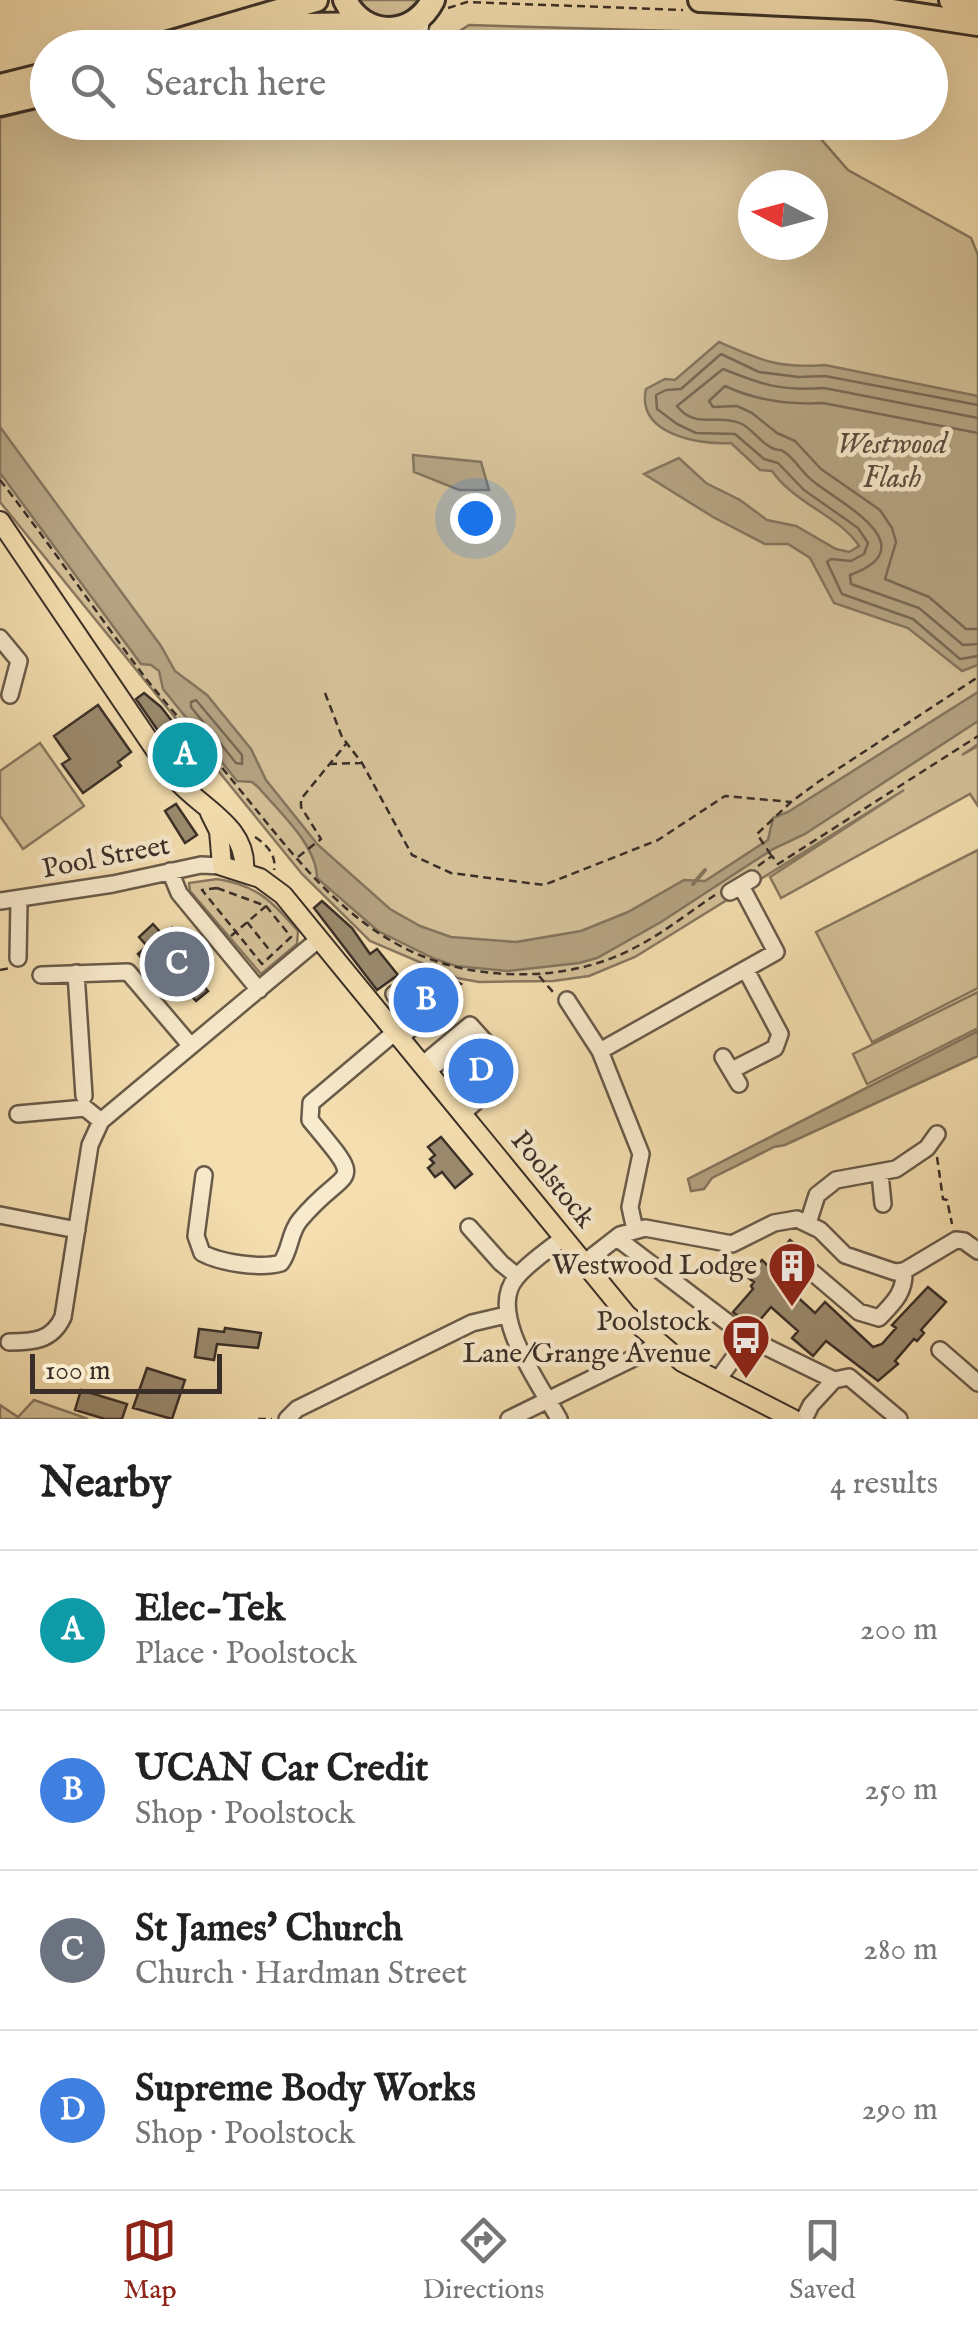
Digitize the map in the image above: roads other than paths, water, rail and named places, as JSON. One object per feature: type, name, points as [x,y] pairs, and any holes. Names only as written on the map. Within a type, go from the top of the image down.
[{"type":"highway","points":[[214,30],[316,0]]},
{"type":"highway","points":[[345,0],[355,16],[371,26]]},
{"type":"highway","points":[[700,0],[872,8],[978,24]]},
{"type":"highway","points":[[952,0],[978,4]]},
{"type":"highway","points":[[289,30],[307,25],[393,30],[409,26],[427,8]]},
{"type":"highway","points":[[0,86],[30,78]]},
{"type":"highway","points":[[0,104],[30,98]]},
{"type":"main road","points":[[0,521],[173,776],[236,834],[244,851],[244,871]]},
{"type":"main road","points":[[210,813],[219,831],[222,866]]},
{"type":"main road","name":"Poolstock","points":[[222,866],[244,871],[276,888],[617,1304],[656,1342],[716,1381],[793,1419]]},
{"type":"street","points":[[371,26],[375,30]]},
{"type":"street","points":[[0,638],[19,662],[10,695]]},
{"type":"street","name":"Pool Street","points":[[0,901],[129,882],[201,865],[222,866]]},
{"type":"street","points":[[170,871],[179,892],[260,990]]},
{"type":"street","points":[[600,1050],[783,949],[739,884]]},
{"type":"street","points":[[18,958],[19,900]]},
{"type":"street","points":[[9,1342],[41,1340],[60,1324],[90,1146],[101,1121],[319,938]]},
{"type":"street","points":[[731,1070],[775,1048],[780,1034],[746,970]]},
{"type":"street","points":[[41,974],[128,972],[191,1046]]},
{"type":"street","points":[[76,973],[84,1096]]},
{"type":"street","points":[[222,1189],[203,1181],[196,1236],[202,1253],[273,1266],[281,1262],[296,1224],[342,1183],[347,1172],[345,1162],[310,1120],[311,1103],[418,1022],[394,994]]},
{"type":"street","points":[[567,1000],[600,1050],[641,1154],[630,1206],[634,1230]]},
{"type":"street","points":[[424,1069],[470,1025],[488,1046]]},
{"type":"street","points":[[18,1114],[84,1108],[101,1121]]},
{"type":"street","points":[[808,1223],[817,1195],[836,1180],[896,1168],[929,1150],[937,1134]]},
{"type":"street","points":[[880,1174],[883,1204]]},
{"type":"street","points":[[0,1216],[76,1230]]},
{"type":"street","points":[[584,1263],[616,1238],[634,1230],[658,1228],[732,1244],[785,1220],[808,1223],[820,1230],[856,1262],[896,1272],[956,1240],[978,1251]]},
{"type":"street","points":[[469,1227],[500,1263],[517,1276]]},
{"type":"street","points":[[559,1419],[506,1315],[508,1294],[517,1276],[563,1238]]},
{"type":"street","points":[[616,1238],[748,1338],[834,1380],[850,1377],[899,1419]]},
{"type":"street","points":[[812,1272],[859,1312],[879,1318],[904,1285],[904,1270]]},
{"type":"street","points":[[288,1419],[296,1410],[472,1323],[506,1315]]},
{"type":"street","points":[[716,1381],[748,1338]]},
{"type":"street","points":[[509,1419],[644,1353],[656,1342]]},
{"type":"street","points":[[940,1350],[978,1383]]},
{"type":"street","points":[[804,1419],[834,1380]]},
{"type":"water","name":"Westwood Flash","points":[[719,342],[770,362],[825,365],[978,396],[978,665],[962,671],[908,628],[834,603],[810,558],[788,544],[765,544],[644,474],[679,458],[706,483],[740,500],[767,520],[796,526],[836,549],[849,552],[859,546],[772,471],[760,470],[731,443],[687,439],[672,434],[650,417],[645,404],[646,389],[665,379],[675,380]]},
{"type":"water","points":[[0,427],[161,646],[175,671],[207,695],[251,749],[266,780],[318,845],[390,909],[451,937],[516,942],[581,931],[628,912],[684,880],[705,881],[768,840],[773,818],[978,692],[978,721],[805,834],[773,849],[661,922],[597,958],[507,971],[456,966],[378,931],[317,878],[311,853],[296,830],[252,782],[237,781],[163,689],[159,671],[141,664],[0,473]]},
{"type":"water","points":[[413,455],[481,462],[489,490],[459,490],[414,472]]},
{"type":"water","points":[[978,1031],[978,1056],[774,1147],[712,1178],[704,1189],[691,1191],[688,1179]]},
{"type":"waterway","points":[[693,884],[705,870]]},
{"type":"place","name":"Elec-Tek","points":[[185,755]]},
{"type":"place","name":"St James' Church","points":[[177,964]]},
{"type":"place","name":"UCAN Car Credit","points":[[426,1000]]},
{"type":"place","name":"Supreme Body Works","points":[[481,1071]]},
{"type":"place","name":"Westwood Lodge","points":[[792,1308]]},
{"type":"place","name":"Poolstock Lane/Grange Avenue","points":[[746,1380]]}]
